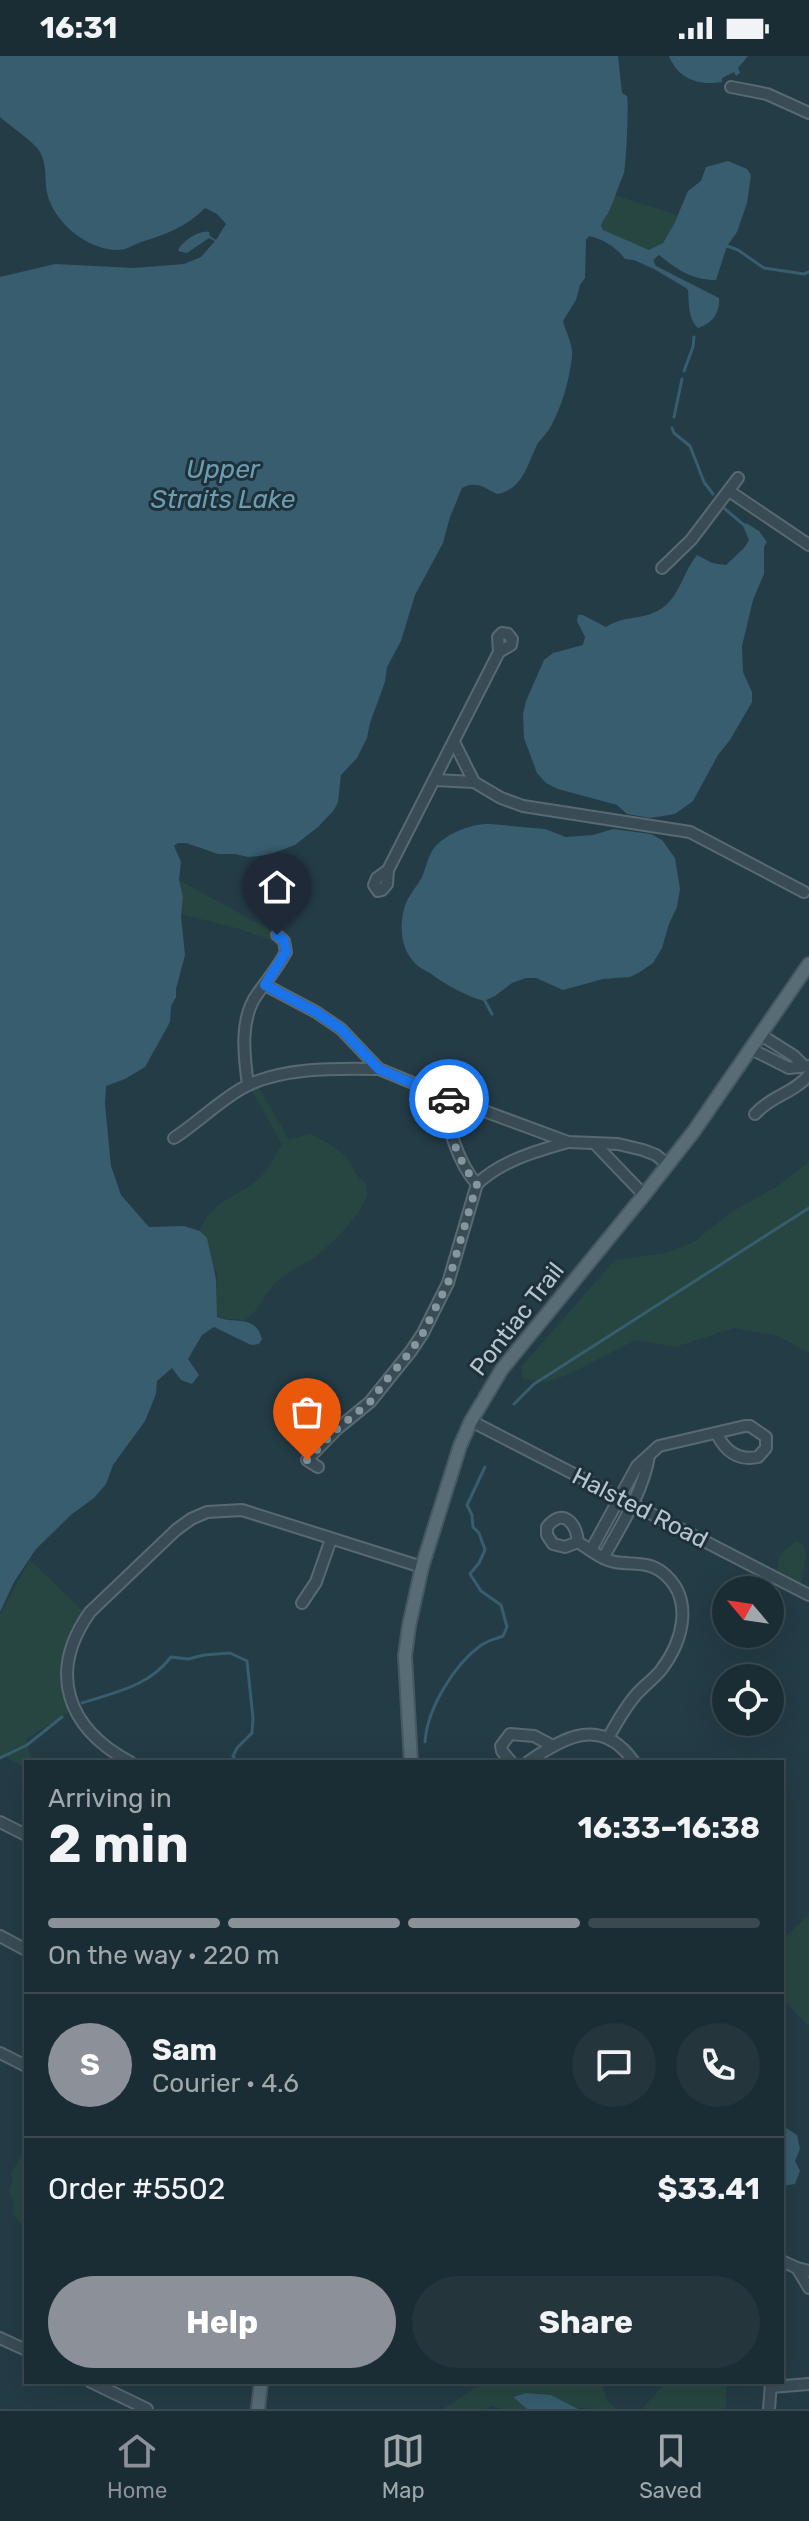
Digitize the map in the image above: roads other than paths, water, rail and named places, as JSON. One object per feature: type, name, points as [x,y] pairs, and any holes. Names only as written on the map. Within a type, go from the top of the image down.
[{"type":"main road","name":"Pontiac Trail","points":[[411,1760],[405,1656],[409,1626],[422,1567],[460,1446],[471,1421],[502,1369],[668,1165],[809,964]]},
{"type":"main road","points":[[258,2409],[261,2384]]},
{"type":"street","points":[[731,87],[767,94],[809,113]]},
{"type":"street","points":[[662,568],[682,550],[738,478]]},
{"type":"street","points":[[729,491],[809,545]]},
{"type":"street","points":[[388,870],[499,652]]},
{"type":"street","points":[[454,742],[474,782]]},
{"type":"street","points":[[435,780],[474,782],[501,798],[523,806],[690,832],[807,895]]},
{"type":"street","points":[[248,1085],[244,1058],[246,1023],[252,1003],[286,952],[284,941],[277,935]]},
{"type":"street","points":[[265,985],[341,1029],[379,1069]]},
{"type":"street","points":[[761,1035],[794,1056],[807,1069]]},
{"type":"street","points":[[751,1049],[789,1068],[807,1069]]},
{"type":"street","points":[[174,1138],[248,1085],[327,1067],[379,1069],[568,1142],[618,1144],[656,1155],[668,1165]]},
{"type":"street","points":[[755,1114],[770,1100],[799,1087],[807,1069]]},
{"type":"street","points":[[449,1098],[447,1114],[453,1137],[464,1166],[477,1184]]},
{"type":"street","points":[[318,1467],[307,1460],[337,1429],[370,1402],[423,1333],[448,1283],[477,1184],[515,1160],[568,1142]]},
{"type":"street","points":[[596,1145],[644,1195]]},
{"type":"street","name":"Halsted Road","points":[[471,1421],[809,1595]]},
{"type":"street","points":[[591,1550],[637,1466],[659,1446],[750,1426],[766,1437],[766,1448],[758,1457],[743,1457],[727,1450],[717,1434]]},
{"type":"street","points":[[603,1558],[632,1505],[650,1454]]},
{"type":"street","points":[[127,1760],[95,1738],[77,1717],[70,1703],[68,1658],[80,1626],[90,1612],[191,1519],[207,1512],[242,1510],[422,1567]]},
{"type":"street","points":[[302,1603],[316,1582],[331,1539]]},
{"type":"street","points":[[578,1542],[603,1558],[618,1563],[645,1564],[661,1571],[683,1600],[684,1616],[661,1670],[634,1697],[608,1738]]},
{"type":"street","points":[[509,1760],[501,1746],[510,1734],[534,1736],[551,1745]]},
{"type":"street","points":[[531,1760],[565,1738],[583,1734],[608,1738],[632,1760]]},
{"type":"street","points":[[0,1822],[24,1834]]},
{"type":"street","points":[[0,1936],[24,1949]]},
{"type":"street","points":[[0,2053],[24,2065]]},
{"type":"street","points":[[784,2262],[809,2271]]},
{"type":"street","points":[[797,2268],[809,2288]]},
{"type":"street","points":[[0,2338],[24,2349]]},
{"type":"street","points":[[95,2384],[147,2409]]},
{"type":"street","points":[[769,2409],[771,2384],[809,2384]]},
{"type":"water","name":"Upper Straits Lake","points":[[0,56],[618,56],[622,93],[628,101],[626,159],[624,173],[601,226],[603,230],[649,250],[663,243],[688,191],[701,181],[706,167],[728,161],[747,169],[751,175],[747,203],[737,232],[727,246],[716,280],[686,273],[659,255],[653,260],[656,266],[719,298],[711,321],[698,328],[692,320],[686,288],[654,269],[625,259],[604,241],[589,236],[586,240],[585,278],[563,321],[572,357],[558,411],[538,443],[524,474],[513,487],[497,494],[476,485],[462,488],[443,543],[415,595],[401,641],[387,667],[367,738],[357,758],[341,775],[334,810],[295,845],[268,855],[218,854],[186,843],[174,846],[181,862],[179,880],[183,897],[181,916],[185,955],[176,997],[171,1006],[170,1022],[145,1067],[106,1086],[111,1166],[121,1195],[149,1227],[184,1226],[200,1231],[207,1238],[216,1279],[217,1317],[249,1323],[259,1331],[262,1339],[259,1344],[251,1345],[214,1327],[202,1335],[188,1359],[199,1375],[192,1384],[181,1380],[172,1368],[157,1381],[156,1394],[145,1421],[113,1465],[106,1484],[36,1549],[14,1582],[0,1612],[0,277],[55,264],[134,268],[184,264],[201,257],[215,241],[209,238],[187,253],[178,251],[190,237],[209,232],[216,240],[226,224],[217,214],[205,208],[176,229],[121,250],[97,246],[77,235],[61,220],[50,202],[42,155],[31,141],[0,117]]},
{"type":"water","points":[[669,56],[748,56],[738,68],[740,73],[736,76],[734,72],[722,78],[722,82],[713,83],[690,79],[678,70]]},
{"type":"water","points":[[746,523],[759,531],[767,542],[764,547],[764,574],[753,600],[742,646],[743,672],[752,692],[752,702],[693,801],[675,814],[650,818],[627,814],[617,805],[546,783],[537,773],[524,738],[523,714],[544,660],[553,653],[583,645],[585,637],[577,621],[578,615],[606,627],[653,613],[675,595],[697,555],[712,563],[726,565],[744,548],[749,540],[743,526]]},
{"type":"water","points":[[490,824],[545,829],[566,837],[593,835],[613,829],[651,834],[662,840],[675,858],[680,889],[677,907],[653,963],[630,977],[603,979],[563,990],[536,978],[526,978],[484,1001],[458,990],[418,966],[405,947],[402,917],[430,855],[439,843],[459,830]]},
{"type":"water","points":[[784,2128],[797,2135],[800,2149],[795,2161],[800,2171],[795,2184],[784,2186]]},
{"type":"water","points":[[526,2393],[551,2395],[578,2409],[527,2409],[513,2397]]},
{"type":"waterway","points":[[727,246],[764,268],[804,274],[809,272]]},
{"type":"waterway","points":[[684,371],[694,337]]},
{"type":"waterway","points":[[674,417],[682,379]]},
{"type":"waterway","points":[[672,428],[690,446],[704,482],[713,494]]},
{"type":"waterway","points":[[725,509],[744,525]]},
{"type":"waterway","points":[[485,1001],[492,1014]]},
{"type":"waterway","points":[[514,1404],[534,1384],[809,1208]]},
{"type":"waterway","points":[[425,1742],[436,1702],[452,1676],[470,1654],[488,1641],[503,1636],[507,1627],[501,1605],[481,1591],[470,1574],[485,1550],[479,1533],[473,1527],[467,1505],[485,1467]]},
{"type":"waterway","points":[[82,1703],[141,1682],[171,1657],[188,1659],[230,1653],[247,1661],[253,1718],[252,1733],[237,1748],[233,1756],[236,1760]]},
{"type":"waterway","points":[[0,1758],[27,1745],[62,1717]]}]
